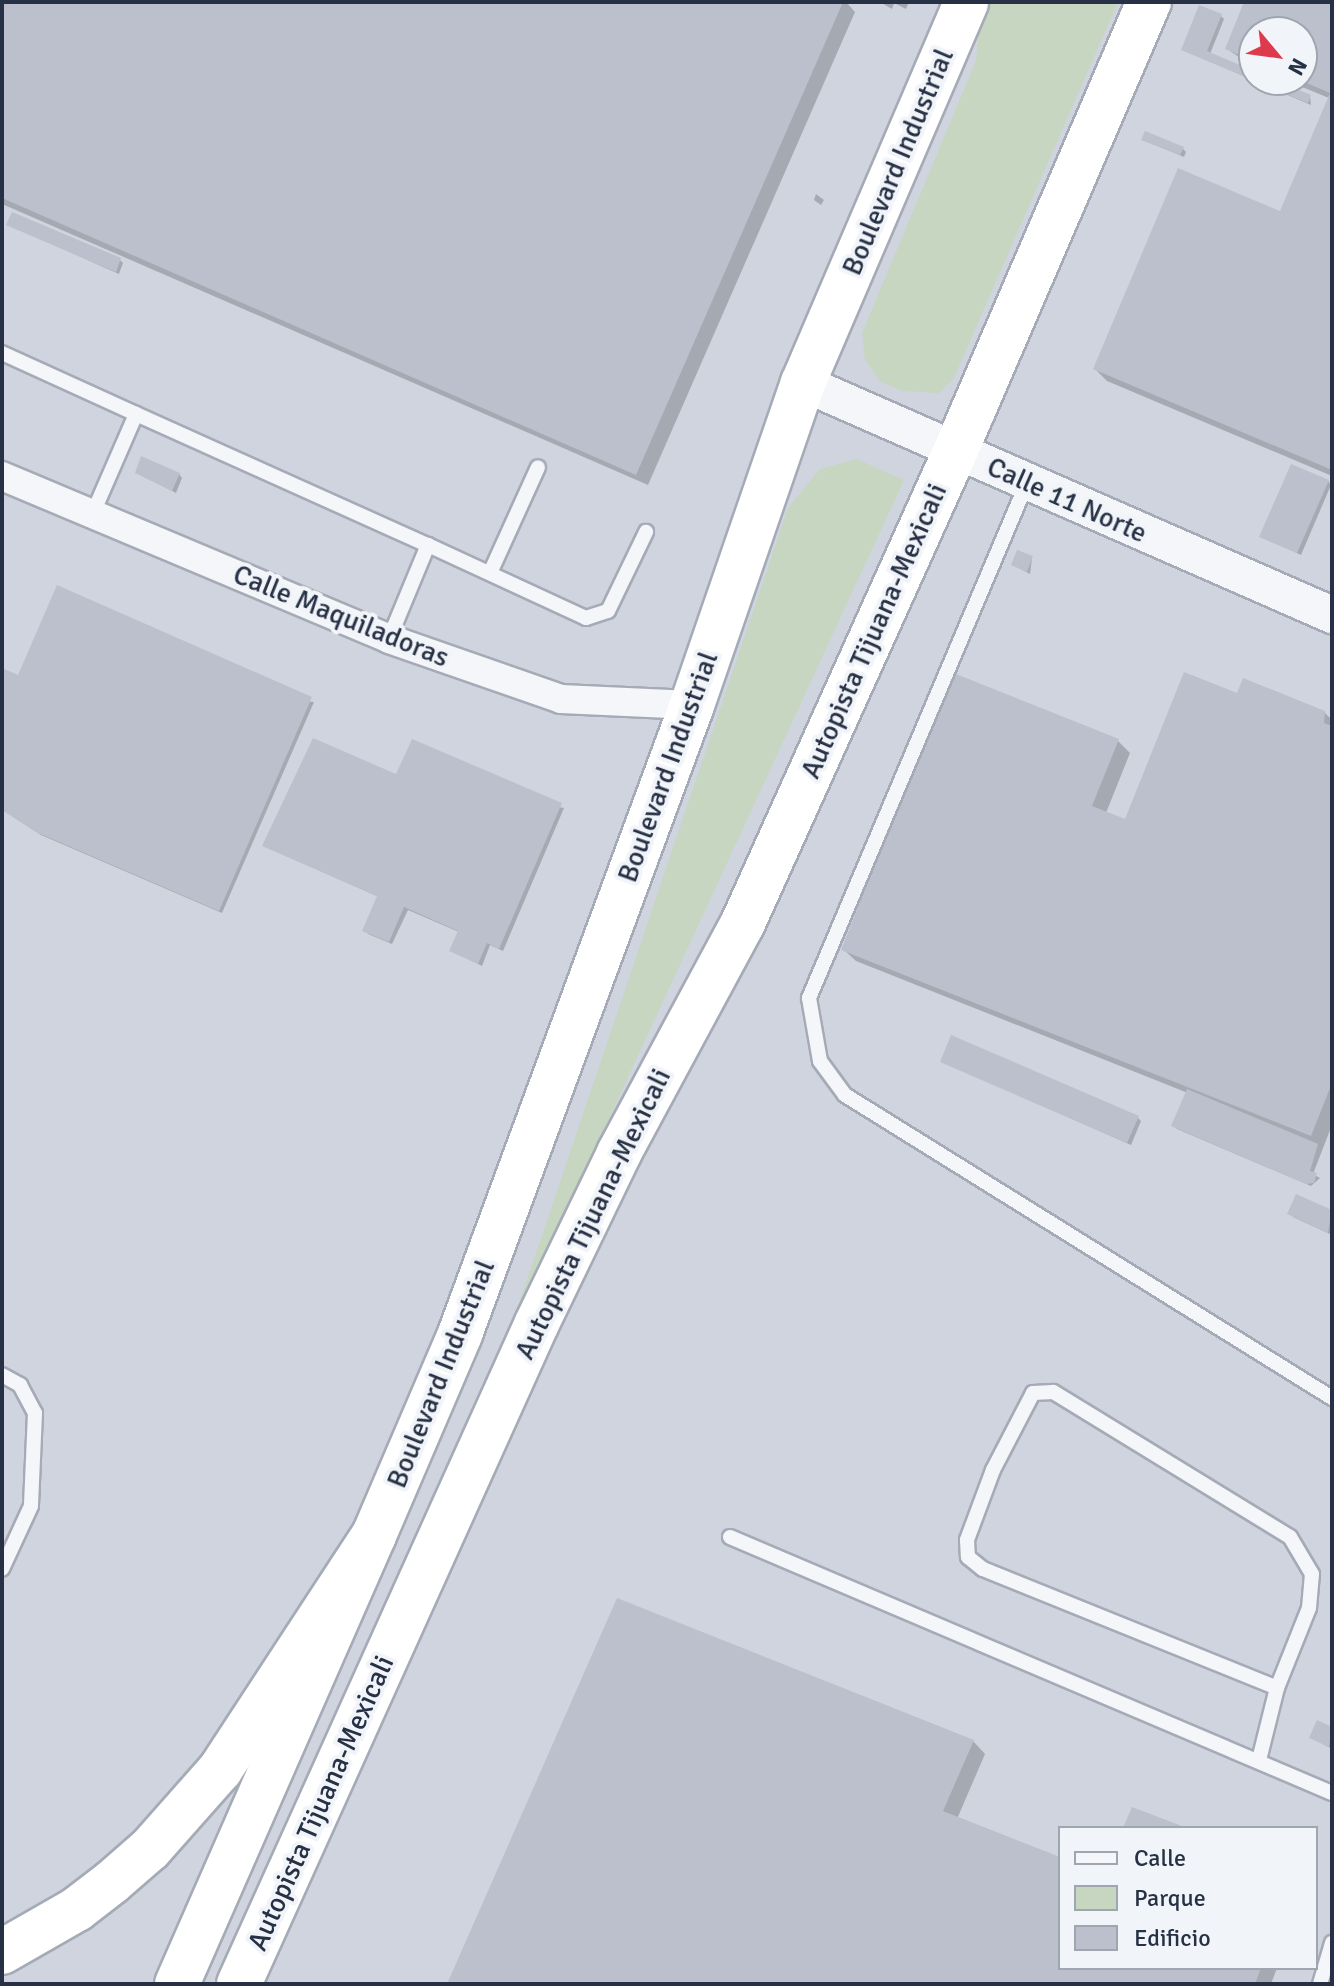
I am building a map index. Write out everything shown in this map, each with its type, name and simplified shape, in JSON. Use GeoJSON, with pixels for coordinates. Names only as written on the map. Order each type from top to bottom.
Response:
{"type":"FeatureCollection","features":[{"type":"Feature","properties":{"kind":"highway","name":"Boulevard Industrial"},"geometry":{"type":"LineString","coordinates":[[374,1535],[460,1334],[692,705],[803,383],[966,2]]}},
{"type":"Feature","properties":{"kind":"highway"},"geometry":{"type":"LineString","coordinates":[[956,450],[1149,2]]}},
{"type":"Feature","properties":{"kind":"highway","name":"Autopista Tijuana-Mexicali"},"geometry":{"type":"LineString","coordinates":[[239,1984],[537,1323],[619,1153],[742,925],[956,450]]}},
{"type":"Feature","properties":{"kind":"highway"},"geometry":{"type":"LineString","coordinates":[[2,1952],[77,1909],[112,1882],[200,1793],[220,1770],[374,1535]]}},
{"type":"Feature","properties":{"kind":"highway","name":"Autopista Tijuana-Mexicali"},"geometry":{"type":"LineString","coordinates":[[177,1984],[374,1535]]}},
{"type":"Feature","properties":{"kind":"street","name":"Calle 11 Norte"},"geometry":{"type":"LineString","coordinates":[[803,383],[956,450],[1026,485],[1332,615]]}},
{"type":"Feature","properties":{"kind":"street","name":"Calle Maquiladoras"},"geometry":{"type":"LineString","coordinates":[[2,476],[389,639],[561,699],[692,705]]}},
{"type":"Feature","properties":{"kind":"lane"},"geometry":{"type":"LineString","coordinates":[[2,353],[586,618],[608,611],[646,532]]}},
{"type":"Feature","properties":{"kind":"lane"},"geometry":{"type":"LineString","coordinates":[[93,513],[136,414]]}},
{"type":"Feature","properties":{"kind":"lane"},"geometry":{"type":"LineString","coordinates":[[490,573],[538,467]]}},
{"type":"Feature","properties":{"kind":"lane"},"geometry":{"type":"LineString","coordinates":[[1026,485],[814,984],[809,998],[820,1061],[845,1095],[1332,1398]]}},
{"type":"Feature","properties":{"kind":"lane"},"geometry":{"type":"LineString","coordinates":[[389,639],[428,545]]}},
{"type":"Feature","properties":{"kind":"lane"},"geometry":{"type":"LineString","coordinates":[[2,1375],[20,1385],[35,1413],[31,1506],[2,1569]]}},
{"type":"Feature","properties":{"kind":"lane"},"geometry":{"type":"LineString","coordinates":[[1259,1760],[1277,1688],[1309,1608],[1312,1574],[1290,1537],[1053,1392],[1033,1393],[993,1470],[967,1540],[968,1557],[983,1569],[1277,1688]]}},
{"type":"Feature","properties":{"kind":"lane"},"geometry":{"type":"LineString","coordinates":[[730,1537],[1332,1793]]}},
{"type":"Feature","properties":{"kind":"lane"},"geometry":{"type":"LineString","coordinates":[[1320,1984],[1332,1943]]}},
{"type":"Feature","properties":{"kind":"shaded area"},"geometry":{"type":"Polygon","coordinates":[[[2,2],[1332,2],[1332,1984],[2,1984],[2,2]]]}},
{"type":"Feature","properties":{"kind":"green space"},"geometry":{"type":"Polygon","coordinates":[[[981,2],[1118,2],[954,378],[939,393],[902,391],[880,381],[865,360],[862,333],[976,61],[981,2]]]}},
{"type":"Feature","properties":{"kind":"green space"},"geometry":{"type":"Polygon","coordinates":[[[856,459],[904,480],[507,1339],[788,508],[820,469],[856,459]]]}},
{"type":"Feature","properties":{"kind":"building"},"geometry":{"type":"Polygon","coordinates":[[[2,2],[843,2],[636,475],[2,198],[2,2]]]}},
{"type":"Feature","properties":{"kind":"building"},"geometry":{"type":"Polygon","coordinates":[[[1244,2],[1332,2],[1332,470],[1093,369],[1178,168],[1280,211],[1330,93],[1318,88],[1318,16],[1238,16],[1244,2]]]}},
{"type":"Feature","properties":{"kind":"building"},"geometry":{"type":"Polygon","coordinates":[[[1199,5],[1222,14],[1207,51],[1238,64],[1238,74],[1181,50],[1199,5]]]}},
{"type":"Feature","properties":{"kind":"building"},"geometry":{"type":"Polygon","coordinates":[[[1238,17],[1238,54],[1225,49],[1238,17]]]}},
{"type":"Feature","properties":{"kind":"building"},"geometry":{"type":"Polygon","coordinates":[[[1291,96],[1311,96],[1308,103],[1291,96]]]}},
{"type":"Feature","properties":{"kind":"building"},"geometry":{"type":"Polygon","coordinates":[[[1145,131],[1184,147],[1180,155],[1141,140],[1145,131]]]}},
{"type":"Feature","properties":{"kind":"building"},"geometry":{"type":"Polygon","coordinates":[[[12,212],[121,258],[116,272],[6,225],[12,212]]]}},
{"type":"Feature","properties":{"kind":"building"},"geometry":{"type":"Polygon","coordinates":[[[141,456],[180,473],[172,491],[135,473],[141,456]]]}},
{"type":"Feature","properties":{"kind":"building"},"geometry":{"type":"Polygon","coordinates":[[[1291,464],[1329,480],[1297,553],[1259,537],[1291,464]]]}},
{"type":"Feature","properties":{"kind":"building"},"geometry":{"type":"Polygon","coordinates":[[[1017,550],[1033,556],[1027,572],[1011,565],[1017,550]]]}},
{"type":"Feature","properties":{"kind":"building"},"geometry":{"type":"Polygon","coordinates":[[[57,585],[312,697],[219,911],[36,832],[2,810],[2,668],[18,675],[57,585]]]}},
{"type":"Feature","properties":{"kind":"building"},"geometry":{"type":"Polygon","coordinates":[[[951,672],[1119,739],[1092,806],[1125,819],[1184,672],[1237,693],[1243,678],[1325,711],[1324,723],[1332,726],[1332,1083],[1311,1136],[841,950],[951,672]]]}},
{"type":"Feature","properties":{"kind":"building"},"geometry":{"type":"Polygon","coordinates":[[[313,738],[396,774],[412,739],[562,803],[499,949],[487,943],[478,964],[449,951],[458,931],[404,907],[389,942],[362,931],[377,896],[262,846],[313,738]]]}},
{"type":"Feature","properties":{"kind":"building"},"geometry":{"type":"Polygon","coordinates":[[[951,1035],[1139,1116],[1127,1143],[940,1062],[951,1035]]]}},
{"type":"Feature","properties":{"kind":"building"},"geometry":{"type":"Polygon","coordinates":[[[1187,1089],[1318,1144],[1310,1171],[1317,1173],[1314,1183],[1306,1184],[1171,1126],[1187,1089]]]}},
{"type":"Feature","properties":{"kind":"building"},"geometry":{"type":"Polygon","coordinates":[[[1296,1194],[1332,1210],[1328,1233],[1287,1214],[1296,1194]]]}},
{"type":"Feature","properties":{"kind":"building"},"geometry":{"type":"Polygon","coordinates":[[[617,1598],[974,1740],[943,1811],[1058,1856],[1058,1970],[1260,1970],[1255,1984],[447,1984],[617,1598]]]}},
{"type":"Feature","properties":{"kind":"building"},"geometry":{"type":"Polygon","coordinates":[[[1317,1720],[1332,1727],[1329,1747],[1309,1738],[1317,1720]]]}},
{"type":"Feature","properties":{"kind":"building"},"geometry":{"type":"Polygon","coordinates":[[[1132,1807],[1182,1826],[1124,1826],[1132,1807]]]}}]}
